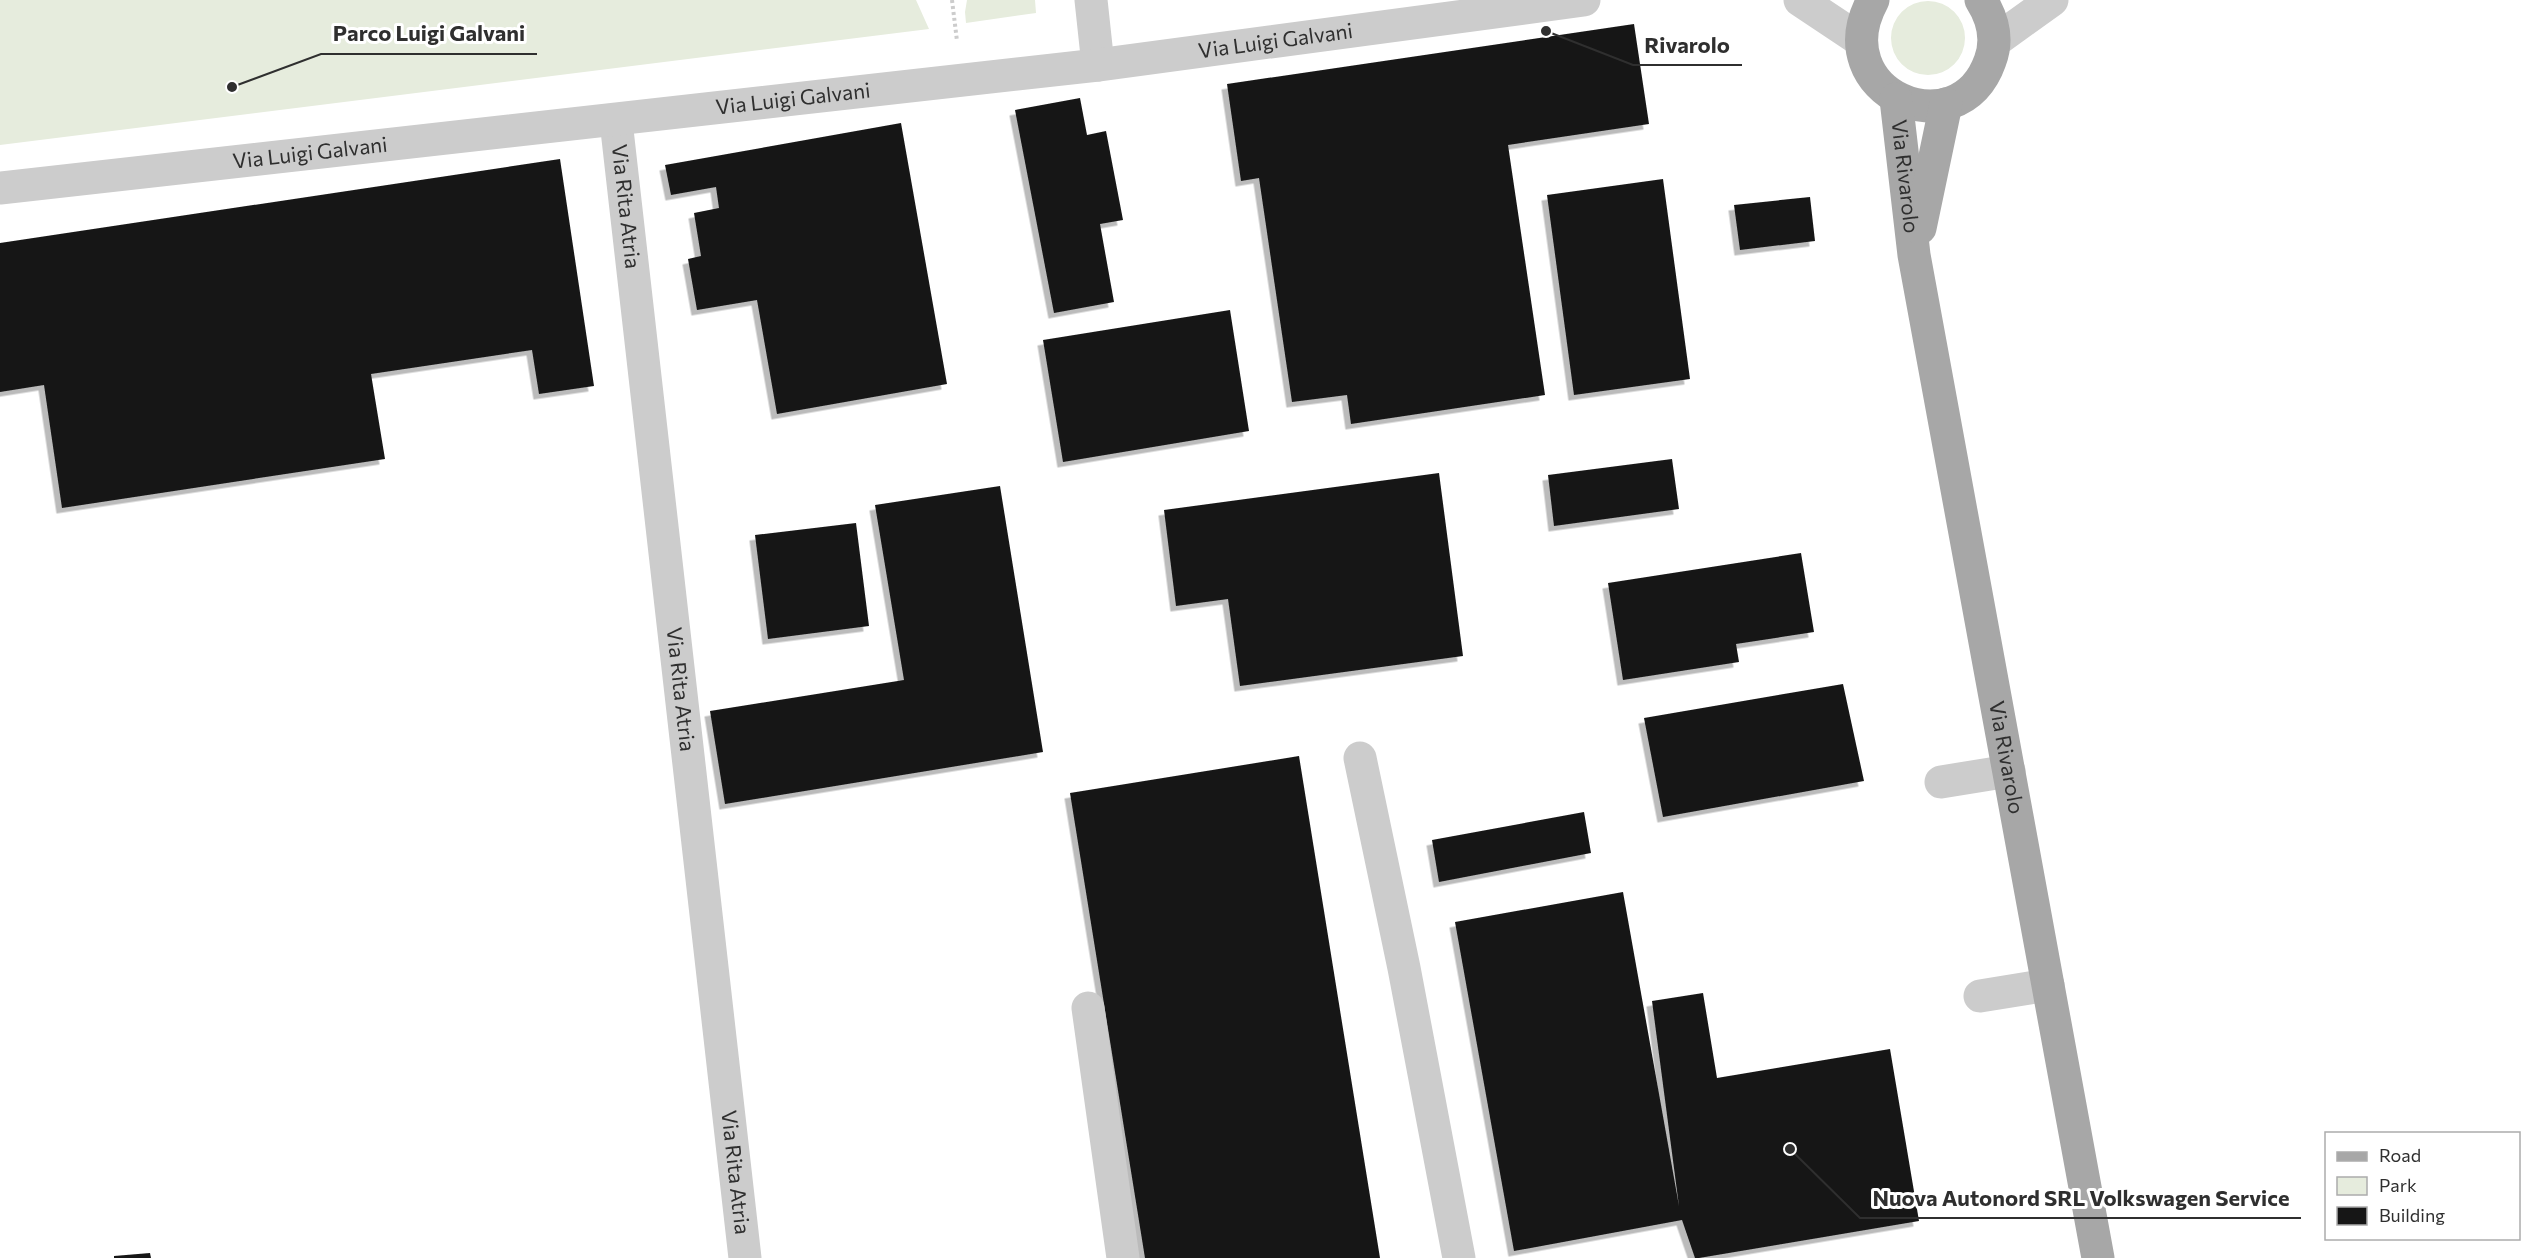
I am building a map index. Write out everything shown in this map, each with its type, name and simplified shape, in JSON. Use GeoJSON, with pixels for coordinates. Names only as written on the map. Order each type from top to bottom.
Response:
{"type":"FeatureCollection","features":[{"type":"Feature","properties":{"kind":"main road"},"geometry":{"type":"LineString","coordinates":[[1871,0],[1863,20],[1860,40],[1863,58],[1870,74],[1896,99],[1921,106],[1946,104],[1971,90],[1980,80],[1993,55],[1995,41],[1993,25],[1981,0]]}},
{"type":"Feature","properties":{"kind":"main road","name":"Via Rivarolo"},"geometry":{"type":"LineString","coordinates":[[1896,99],[1914,255],[2098,1258]]}},
{"type":"Feature","properties":{"kind":"main road","name":"Via Rivarolo"},"geometry":{"type":"LineString","coordinates":[[1914,255],[1946,104]]}},
{"type":"Feature","properties":{"kind":"street"},"geometry":{"type":"LineString","coordinates":[[1091,0],[1098,65]]}},
{"type":"Feature","properties":{"kind":"street","name":"Via Luigi Galvani"},"geometry":{"type":"LineString","coordinates":[[0,188],[616,121],[1098,65],[1584,0]]}},
{"type":"Feature","properties":{"kind":"street"},"geometry":{"type":"LineString","coordinates":[[1800,0],[1860,40]]}},
{"type":"Feature","properties":{"kind":"street"},"geometry":{"type":"LineString","coordinates":[[1995,41],[2052,0]]}},
{"type":"Feature","properties":{"kind":"street","name":"Via Rita Atria"},"geometry":{"type":"LineString","coordinates":[[616,121],[745,1258]]}},
{"type":"Feature","properties":{"kind":"street"},"geometry":{"type":"LineString","coordinates":[[1360,758],[1404,968],[1459,1258]]}},
{"type":"Feature","properties":{"kind":"street"},"geometry":{"type":"LineString","coordinates":[[1941,782],[2009,771]]}},
{"type":"Feature","properties":{"kind":"street"},"geometry":{"type":"LineString","coordinates":[[1980,996],[2048,985]]}},
{"type":"Feature","properties":{"kind":"street"},"geometry":{"type":"LineString","coordinates":[[1089,1008],[1123,1258]]}},
{"type":"Feature","properties":{"kind":"green space"},"geometry":{"type":"Polygon","coordinates":[[[0,0],[916,0],[929,29],[0,145],[0,0]]]}},
{"type":"Feature","properties":{"kind":"green space"},"geometry":{"type":"Polygon","coordinates":[[[967,0],[1035,0],[1036,13],[966,23],[967,0]]]}},
{"type":"Feature","properties":{"kind":"green space"},"geometry":{"type":"Polygon","coordinates":[[[1928,1],[1942,4],[1954,12],[1962,24],[1965,38],[1962,52],[1954,64],[1942,72],[1928,75],[1914,72],[1902,64],[1894,52],[1891,38],[1894,24],[1902,12],[1914,4],[1928,1]]]}},
{"type":"Feature","properties":{"kind":"building"},"geometry":{"type":"Polygon","coordinates":[[[1634,24],[1649,124],[1508,145],[1545,395],[1351,424],[1347,395],[1292,402],[1259,178],[1241,181],[1227,84],[1634,24]]]}},
{"type":"Feature","properties":{"kind":"building"},"geometry":{"type":"Polygon","coordinates":[[[1080,98],[1087,135],[1106,131],[1123,220],[1100,224],[1114,302],[1054,313],[1015,110],[1080,98]]]}},
{"type":"Feature","properties":{"kind":"building"},"geometry":{"type":"Polygon","coordinates":[[[901,123],[947,384],[777,414],[757,300],[697,310],[688,259],[701,256],[694,213],[719,208],[716,187],[671,195],[665,165],[901,123]]]}},
{"type":"Feature","properties":{"kind":"building"},"geometry":{"type":"Polygon","coordinates":[[[560,159],[594,386],[539,394],[532,350],[371,374],[385,459],[62,508],[44,385],[0,392],[0,243],[560,159]]]}},
{"type":"Feature","properties":{"kind":"building"},"geometry":{"type":"Polygon","coordinates":[[[1663,179],[1690,379],[1574,395],[1547,195],[1663,179]]]}},
{"type":"Feature","properties":{"kind":"building"},"geometry":{"type":"Polygon","coordinates":[[[1810,197],[1815,241],[1740,250],[1734,205],[1810,197]]]}},
{"type":"Feature","properties":{"kind":"building"},"geometry":{"type":"Polygon","coordinates":[[[1230,310],[1249,431],[1063,462],[1043,340],[1230,310]]]}},
{"type":"Feature","properties":{"kind":"building"},"geometry":{"type":"Polygon","coordinates":[[[1672,459],[1679,509],[1554,526],[1548,475],[1672,459]]]}},
{"type":"Feature","properties":{"kind":"building"},"geometry":{"type":"Polygon","coordinates":[[[1439,473],[1463,656],[1240,686],[1228,599],[1176,606],[1164,510],[1439,473]]]}},
{"type":"Feature","properties":{"kind":"building"},"geometry":{"type":"Polygon","coordinates":[[[1000,486],[1043,752],[725,804],[710,711],[904,680],[875,505],[1000,486]]]}},
{"type":"Feature","properties":{"kind":"building"},"geometry":{"type":"Polygon","coordinates":[[[856,523],[869,626],[768,639],[755,535],[856,523]]]}},
{"type":"Feature","properties":{"kind":"building"},"geometry":{"type":"Polygon","coordinates":[[[1801,553],[1814,632],[1736,644],[1739,662],[1623,680],[1608,583],[1801,553]]]}},
{"type":"Feature","properties":{"kind":"building"},"geometry":{"type":"Polygon","coordinates":[[[1843,684],[1864,781],[1663,817],[1644,718],[1843,684]]]}},
{"type":"Feature","properties":{"kind":"building"},"geometry":{"type":"Polygon","coordinates":[[[1299,756],[1380,1258],[1145,1258],[1070,793],[1299,756]]]}},
{"type":"Feature","properties":{"kind":"building"},"geometry":{"type":"Polygon","coordinates":[[[1584,812],[1591,853],[1439,882],[1432,840],[1584,812]]]}},
{"type":"Feature","properties":{"kind":"building"},"geometry":{"type":"Polygon","coordinates":[[[1623,892],[1679,1206],[1652,1001],[1703,993],[1717,1078],[1890,1049],[1919,1221],[1699,1258],[1695,1258],[1682,1220],[1514,1251],[1455,922],[1623,892]]]}},
{"type":"Feature","properties":{"kind":"building"},"geometry":{"type":"Polygon","coordinates":[[[150,1253],[151,1258],[114,1258],[114,1256],[150,1253]]]}},
{"type":"Feature","properties":{"kind":"place","name":"Rivarolo"},"geometry":{"type":"Point","coordinates":[1546,31]}},
{"type":"Feature","properties":{"kind":"place","name":"Parco Luigi Galvani"},"geometry":{"type":"Point","coordinates":[232,87]}},
{"type":"Feature","properties":{"kind":"place","name":"Nuova Autonord SRL Volkswagen Service"},"geometry":{"type":"Point","coordinates":[1790,1149]}}]}
